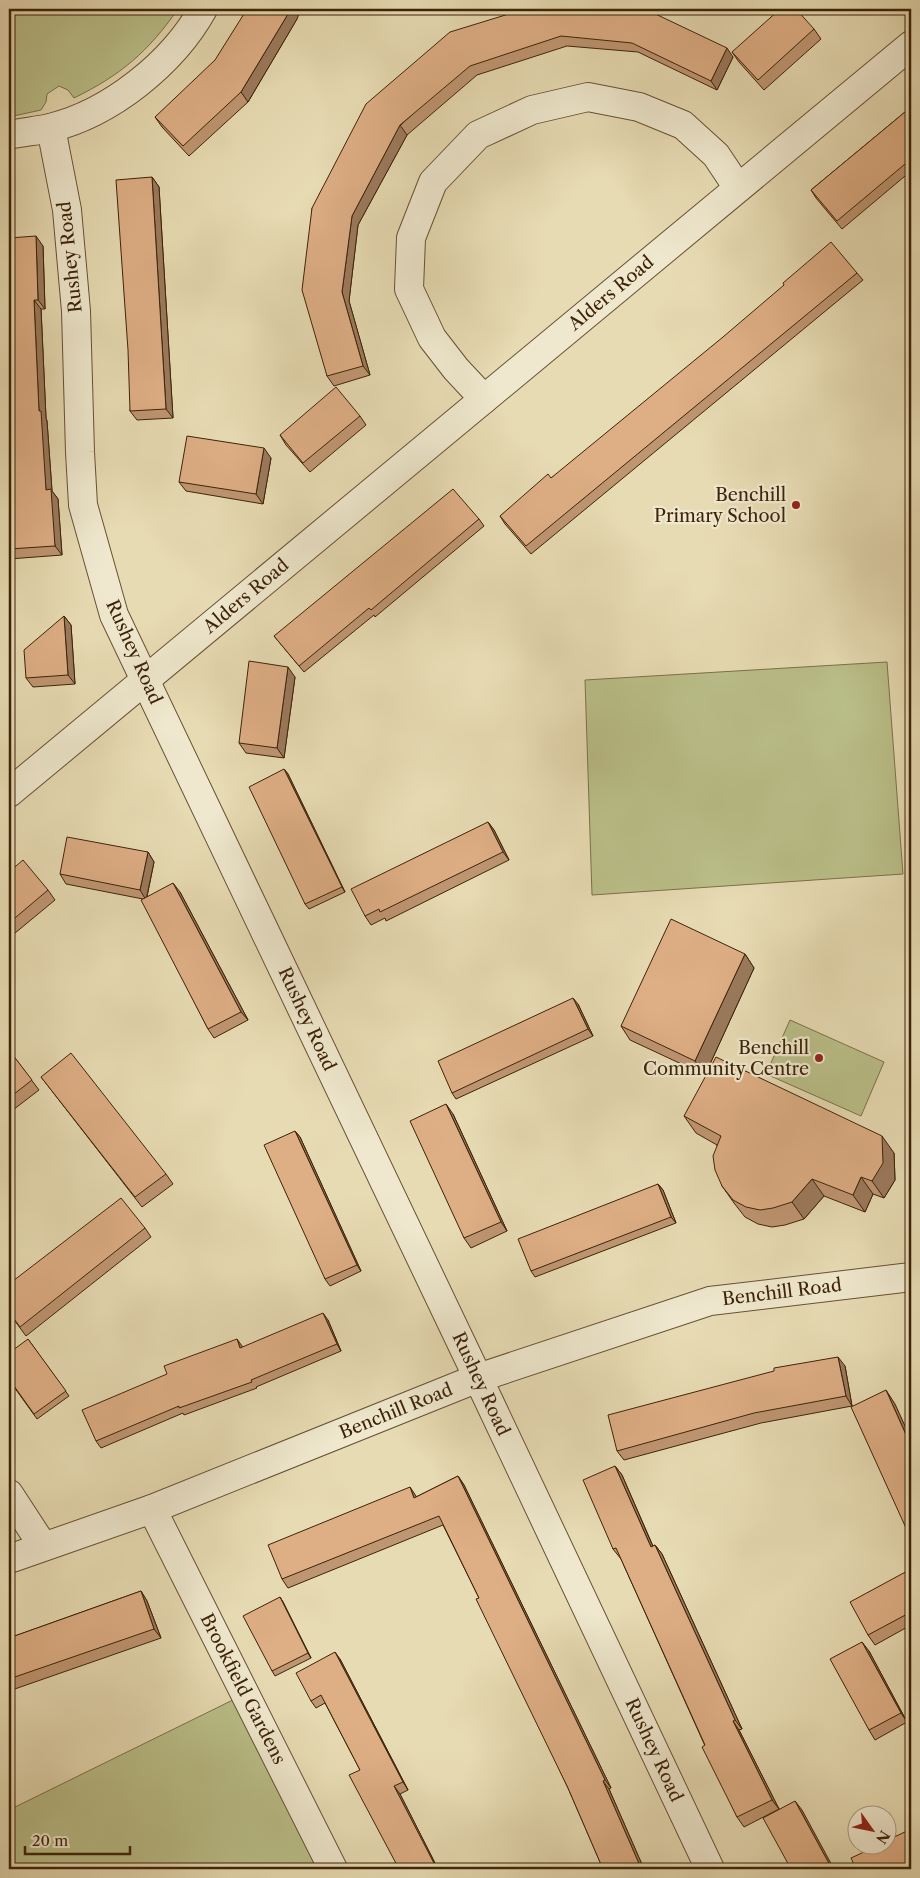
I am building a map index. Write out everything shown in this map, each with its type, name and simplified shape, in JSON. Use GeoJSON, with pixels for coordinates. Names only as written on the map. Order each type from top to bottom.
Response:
{"type":"FeatureCollection","features":[{"type":"Feature","properties":{"kind":"street"},"geometry":{"type":"LineString","coordinates":[[9,135],[51,128],[110,103],[136,85],[160,64],[192,29],[203,9]]}},
{"type":"Feature","properties":{"kind":"street","name":"Alders Road"},"geometry":{"type":"LineString","coordinates":[[9,793],[911,46]]}},
{"type":"Feature","properties":{"kind":"street"},"geometry":{"type":"LineString","coordinates":[[484,399],[456,369],[432,338],[409,289],[411,238],[433,182],[478,135],[532,110],[588,97],[639,107],[683,125],[716,155],[738,188]]}},
{"type":"Feature","properties":{"kind":"street","name":"Rushey Road"},"geometry":{"type":"LineString","coordinates":[[51,128],[66,210],[76,311],[83,505],[114,615],[710,1869]]}},
{"type":"Feature","properties":{"kind":"street","name":"Benchill Road"},"geometry":{"type":"LineString","coordinates":[[9,1559],[152,1509],[478,1378],[710,1301],[911,1277]]}},
{"type":"Feature","properties":{"kind":"street"},"geometry":{"type":"LineString","coordinates":[[9,1494],[43,1546]]}},
{"type":"Feature","properties":{"kind":"street","name":"Brookfield Gardens"},"geometry":{"type":"LineString","coordinates":[[152,1509],[333,1869]]}},
{"type":"Feature","properties":{"kind":"green space"},"geometry":{"type":"Polygon","coordinates":[[[9,9],[178,9],[156,38],[144,50],[120,71],[106,80],[74,98],[68,90],[59,86],[47,94],[46,102],[41,110],[9,117],[9,9]]]}},
{"type":"Feature","properties":{"kind":"green space"},"geometry":{"type":"Polygon","coordinates":[[[887,662],[903,874],[592,895],[585,680],[887,662]]]}},
{"type":"Feature","properties":{"kind":"green space"},"geometry":{"type":"Polygon","coordinates":[[[790,1020],[884,1062],[861,1116],[766,1074],[790,1020]]]}},
{"type":"Feature","properties":{"kind":"green space"},"geometry":{"type":"Polygon","coordinates":[[[245,1694],[334,1869],[9,1869],[9,1810],[245,1694]]]}},
{"type":"Feature","properties":{"kind":"building"},"geometry":{"type":"Polygon","coordinates":[[[247,9],[291,9],[241,92],[183,146],[155,117],[215,60],[247,9]]]}},
{"type":"Feature","properties":{"kind":"building"},"geometry":{"type":"Polygon","coordinates":[[[525,9],[645,9],[727,48],[711,81],[632,43],[561,36],[470,66],[400,125],[352,216],[342,292],[363,366],[327,376],[302,290],[312,208],[366,104],[450,32],[525,9]]]}},
{"type":"Feature","properties":{"kind":"building"},"geometry":{"type":"Polygon","coordinates":[[[780,9],[796,9],[814,29],[758,80],[732,52],[780,9]]]}},
{"type":"Feature","properties":{"kind":"building"},"geometry":{"type":"Polygon","coordinates":[[[911,107],[911,159],[837,221],[811,190],[911,107]]]}},
{"type":"Feature","properties":{"kind":"building"},"geometry":{"type":"Polygon","coordinates":[[[152,177],[166,409],[130,411],[128,350],[116,180],[152,177]]]}},
{"type":"Feature","properties":{"kind":"building"},"geometry":{"type":"Polygon","coordinates":[[[36,236],[38,300],[34,300],[39,411],[41,411],[46,490],[51,489],[55,546],[9,549],[9,238],[36,236]]]}},
{"type":"Feature","properties":{"kind":"building"},"geometry":{"type":"Polygon","coordinates":[[[831,242],[857,273],[526,546],[500,516],[548,474],[551,478],[723,337],[831,242]]]}},
{"type":"Feature","properties":{"kind":"building"},"geometry":{"type":"Polygon","coordinates":[[[336,387],[360,416],[303,463],[280,435],[336,387]]]}},
{"type":"Feature","properties":{"kind":"building"},"geometry":{"type":"Polygon","coordinates":[[[187,436],[264,448],[256,494],[179,482],[187,436]]]}},
{"type":"Feature","properties":{"kind":"building"},"geometry":{"type":"Polygon","coordinates":[[[453,489],[479,519],[371,610],[369,608],[299,666],[274,636],[453,489]]]}},
{"type":"Feature","properties":{"kind":"building"},"geometry":{"type":"Polygon","coordinates":[[[64,616],[68,675],[26,678],[24,650],[64,616]]]}},
{"type":"Feature","properties":{"kind":"building"},"geometry":{"type":"Polygon","coordinates":[[[249,661],[288,667],[277,748],[239,743],[249,661]]]}},
{"type":"Feature","properties":{"kind":"building"},"geometry":{"type":"Polygon","coordinates":[[[284,769],[342,887],[305,904],[249,787],[284,769]]]}},
{"type":"Feature","properties":{"kind":"building"},"geometry":{"type":"Polygon","coordinates":[[[488,822],[503,852],[380,912],[379,909],[365,916],[351,889],[488,822]]]}},
{"type":"Feature","properties":{"kind":"building"},"geometry":{"type":"Polygon","coordinates":[[[67,837],[148,852],[140,890],[60,874],[67,837]]]}},
{"type":"Feature","properties":{"kind":"building"},"geometry":{"type":"Polygon","coordinates":[[[23,860],[48,890],[9,923],[9,872],[23,860]]]}},
{"type":"Feature","properties":{"kind":"building"},"geometry":{"type":"Polygon","coordinates":[[[173,883],[241,1012],[208,1029],[141,900],[173,883]]]}},
{"type":"Feature","properties":{"kind":"building"},"geometry":{"type":"Polygon","coordinates":[[[671,919],[745,954],[695,1061],[621,1026],[671,919]]]}},
{"type":"Feature","properties":{"kind":"building"},"geometry":{"type":"Polygon","coordinates":[[[573,998],[588,1029],[452,1093],[438,1061],[573,998]]]}},
{"type":"Feature","properties":{"kind":"building"},"geometry":{"type":"Polygon","coordinates":[[[9,1050],[32,1080],[9,1098],[9,1050]]]}},
{"type":"Feature","properties":{"kind":"building"},"geometry":{"type":"Polygon","coordinates":[[[71,1053],[166,1174],[135,1197],[41,1077],[71,1053]]]}},
{"type":"Feature","properties":{"kind":"building"},"geometry":{"type":"Polygon","coordinates":[[[716,1057],[882,1136],[883,1163],[872,1181],[861,1177],[853,1195],[812,1179],[792,1202],[760,1210],[746,1207],[733,1200],[722,1186],[715,1170],[713,1156],[721,1136],[684,1116],[716,1057]]]}},
{"type":"Feature","properties":{"kind":"building"},"geometry":{"type":"Polygon","coordinates":[[[446,1104],[501,1222],[464,1238],[410,1121],[446,1104]]]}},
{"type":"Feature","properties":{"kind":"building"},"geometry":{"type":"Polygon","coordinates":[[[295,1131],[357,1265],[325,1279],[264,1145],[295,1131]]]}},
{"type":"Feature","properties":{"kind":"building"},"geometry":{"type":"Polygon","coordinates":[[[658,1184],[671,1217],[531,1271],[518,1239],[658,1184]]]}},
{"type":"Feature","properties":{"kind":"building"},"geometry":{"type":"Polygon","coordinates":[[[121,1198],[145,1228],[20,1327],[9,1312],[9,1294],[11,1292],[9,1284],[121,1198]]]}},
{"type":"Feature","properties":{"kind":"building"},"geometry":{"type":"Polygon","coordinates":[[[323,1313],[337,1344],[251,1380],[252,1382],[179,1408],[179,1406],[96,1441],[82,1410],[167,1374],[164,1366],[237,1339],[240,1348],[323,1313]]]}},
{"type":"Feature","properties":{"kind":"building"},"geometry":{"type":"Polygon","coordinates":[[[28,1339],[66,1391],[34,1414],[9,1379],[9,1353],[28,1339]]]}},
{"type":"Feature","properties":{"kind":"building"},"geometry":{"type":"Polygon","coordinates":[[[838,1357],[846,1396],[754,1413],[617,1451],[608,1415],[774,1371],[774,1368],[838,1357]]]}},
{"type":"Feature","properties":{"kind":"building"},"geometry":{"type":"Polygon","coordinates":[[[886,1390],[911,1446],[911,1539],[851,1407],[886,1390]]]}},
{"type":"Feature","properties":{"kind":"building"},"geometry":{"type":"Polygon","coordinates":[[[615,1466],[651,1547],[655,1545],[735,1720],[733,1721],[772,1800],[737,1817],[702,1747],[705,1745],[616,1548],[613,1549],[583,1480],[615,1466]]]}},
{"type":"Feature","properties":{"kind":"building"},"geometry":{"type":"Polygon","coordinates":[[[458,1476],[605,1780],[603,1781],[640,1866],[633,1869],[603,1869],[568,1788],[476,1599],[479,1598],[439,1516],[282,1579],[268,1545],[410,1487],[414,1498],[458,1476]]]}},
{"type":"Feature","properties":{"kind":"building"},"geometry":{"type":"Polygon","coordinates":[[[911,1569],[911,1612],[868,1635],[850,1602],[911,1569]]]}},
{"type":"Feature","properties":{"kind":"building"},"geometry":{"type":"Polygon","coordinates":[[[141,1591],[154,1629],[9,1679],[9,1638],[141,1591]]]}},
{"type":"Feature","properties":{"kind":"building"},"geometry":{"type":"Polygon","coordinates":[[[280,1597],[308,1653],[272,1671],[243,1616],[280,1597]]]}},
{"type":"Feature","properties":{"kind":"building"},"geometry":{"type":"Polygon","coordinates":[[[862,1642],[901,1713],[869,1730],[830,1659],[862,1642]]]}},
{"type":"Feature","properties":{"kind":"building"},"geometry":{"type":"Polygon","coordinates":[[[335,1652],[403,1782],[394,1786],[437,1869],[399,1869],[349,1775],[360,1770],[321,1695],[311,1701],[296,1673],[335,1652]]]}},
{"type":"Feature","properties":{"kind":"building"},"geometry":{"type":"Polygon","coordinates":[[[795,1801],[832,1869],[791,1869],[763,1818],[795,1801]]]}},
{"type":"Feature","properties":{"kind":"building"},"geometry":{"type":"Polygon","coordinates":[[[909,1830],[911,1835],[911,1869],[856,1869],[851,1858],[855,1856],[898,1856],[898,1835],[909,1830]]]}},
{"type":"Feature","properties":{"kind":"place","name":"Benchill Primary School"},"geometry":{"type":"Point","coordinates":[796,505]}},
{"type":"Feature","properties":{"kind":"place","name":"Benchill Community Centre"},"geometry":{"type":"Point","coordinates":[819,1058]}}]}
